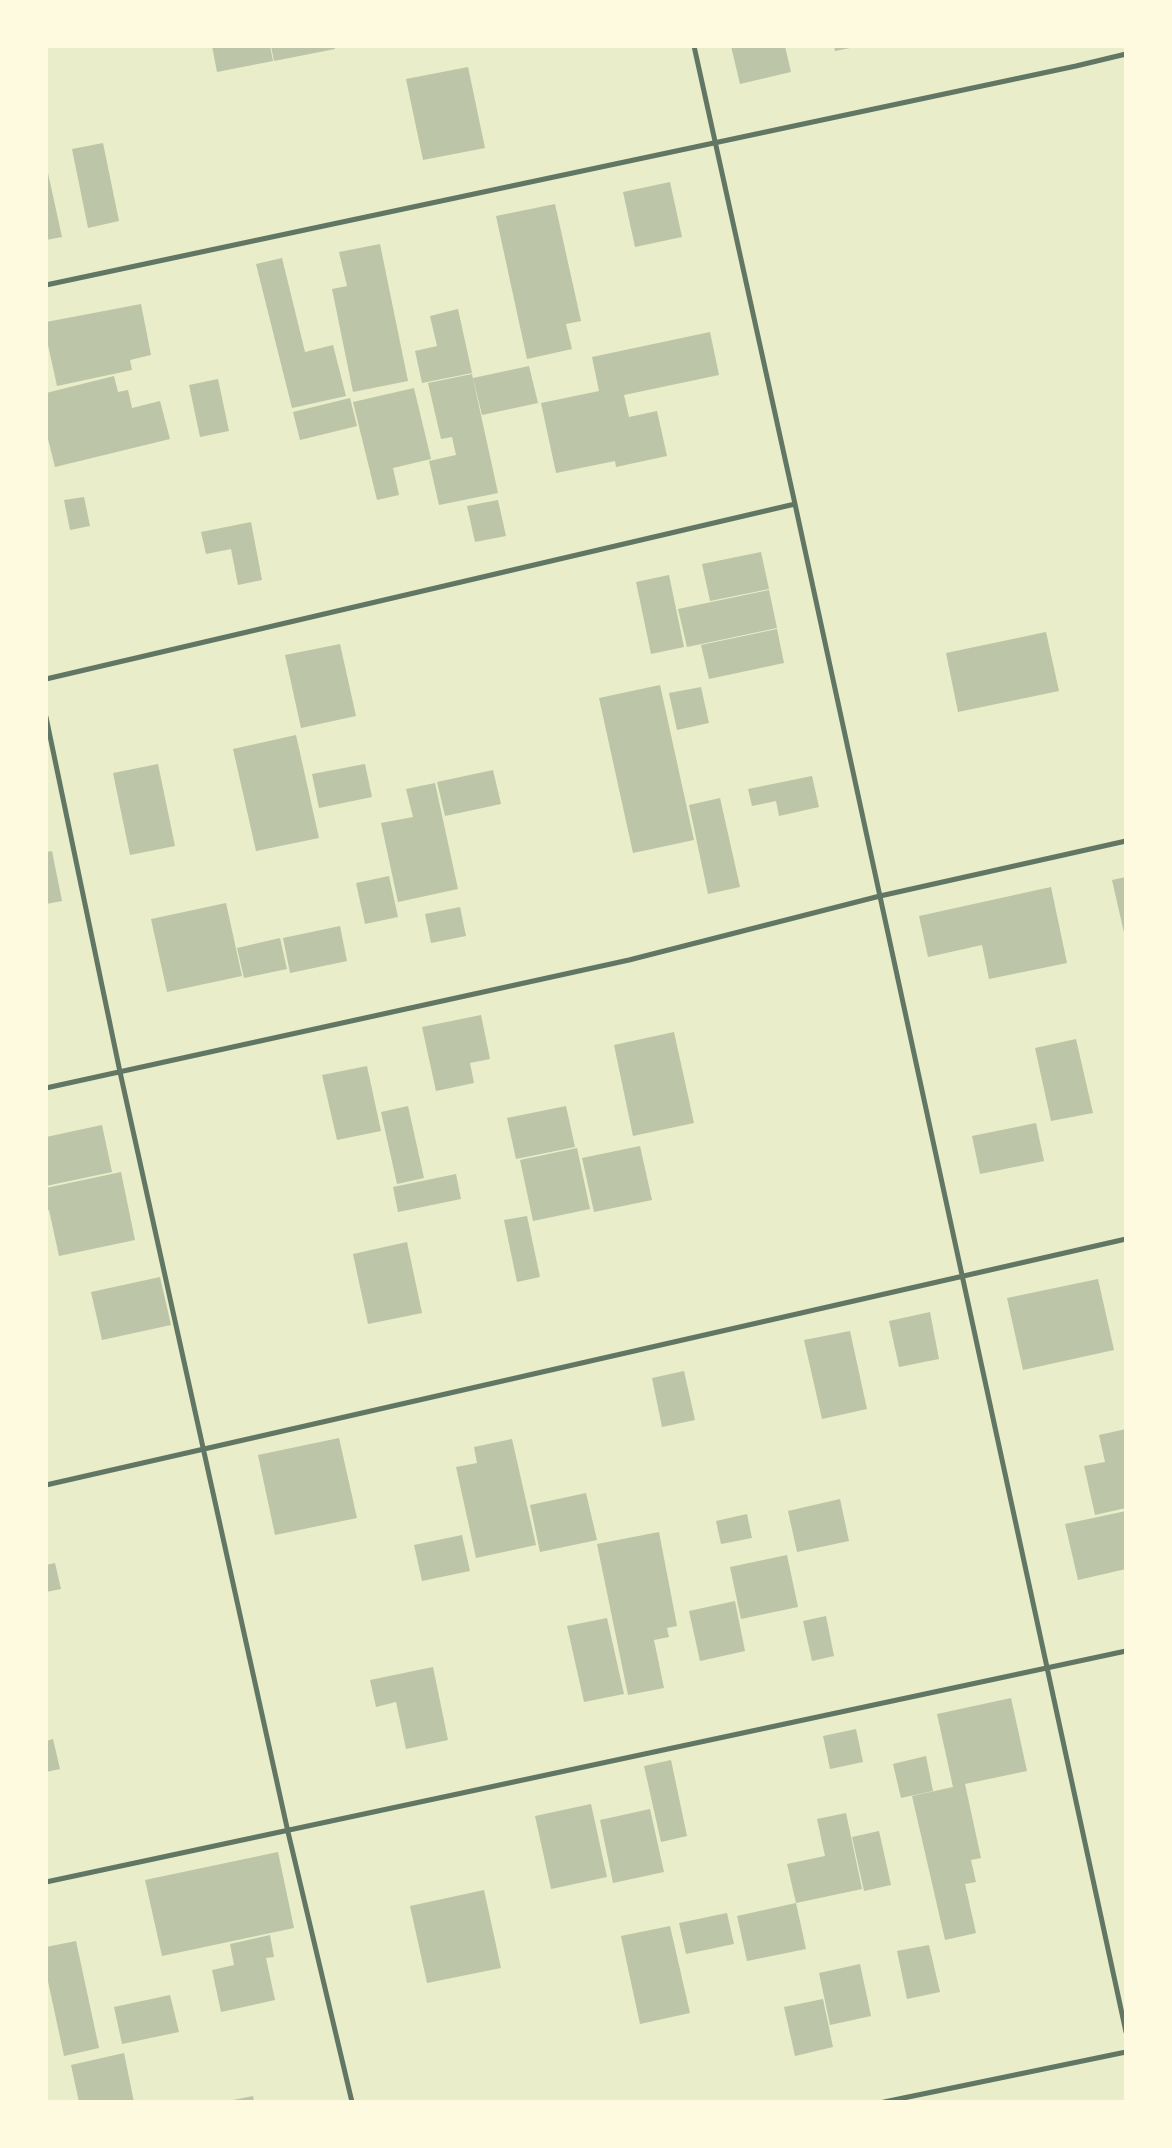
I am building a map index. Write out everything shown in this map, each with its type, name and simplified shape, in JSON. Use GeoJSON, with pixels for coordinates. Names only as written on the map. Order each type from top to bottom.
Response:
{"type":"FeatureCollection","features":[{"type":"Feature","properties":{"kind":"street"},"geometry":{"type":"LineString","coordinates":[[694,46],[1126,2032]]}},
{"type":"Feature","properties":{"kind":"street"},"geometry":{"type":"LineString","coordinates":[[46,285],[1126,54]]}},
{"type":"Feature","properties":{"kind":"street"},"geometry":{"type":"LineString","coordinates":[[46,678],[795,504]]}},
{"type":"Feature","properties":{"kind":"street"},"geometry":{"type":"LineString","coordinates":[[46,717],[120,1072],[288,1832],[352,2102]]}},
{"type":"Feature","properties":{"kind":"street"},"geometry":{"type":"LineString","coordinates":[[46,1088],[630,960],[880,896],[1126,841]]}},
{"type":"Feature","properties":{"kind":"street"},"geometry":{"type":"LineString","coordinates":[[46,1485],[1126,1239]]}},
{"type":"Feature","properties":{"kind":"street"},"geometry":{"type":"LineString","coordinates":[[46,1882],[288,1832],[1126,1651]]}},
{"type":"Feature","properties":{"kind":"street"},"geometry":{"type":"LineString","coordinates":[[884,2102],[1126,2052]]}},
{"type":"Feature","properties":{"kind":"building"},"geometry":{"type":"Polygon","coordinates":[[[212,46],[270,46],[273,61],[217,72],[212,46]]]}},
{"type":"Feature","properties":{"kind":"building"},"geometry":{"type":"Polygon","coordinates":[[[271,46],[334,46],[335,49],[274,61],[271,46]]]}},
{"type":"Feature","properties":{"kind":"building"},"geometry":{"type":"Polygon","coordinates":[[[731,46],[785,46],[791,72],[740,84],[731,46]]]}},
{"type":"Feature","properties":{"kind":"building"},"geometry":{"type":"Polygon","coordinates":[[[834,46],[855,46],[855,47],[835,51],[834,46]]]}},
{"type":"Feature","properties":{"kind":"building"},"geometry":{"type":"Polygon","coordinates":[[[468,67],[485,148],[423,160],[406,79],[468,67]]]}},
{"type":"Feature","properties":{"kind":"building"},"geometry":{"type":"Polygon","coordinates":[[[103,143],[119,221],[88,228],[72,149],[103,143]]]}},
{"type":"Feature","properties":{"kind":"building"},"geometry":{"type":"Polygon","coordinates":[[[46,164],[62,237],[46,240],[46,164]]]}},
{"type":"Feature","properties":{"kind":"building"},"geometry":{"type":"Polygon","coordinates":[[[670,182],[682,237],[635,247],[623,192],[670,182]]]}},
{"type":"Feature","properties":{"kind":"building"},"geometry":{"type":"Polygon","coordinates":[[[555,204],[581,321],[566,324],[572,349],[527,359],[496,216],[555,204]]]}},
{"type":"Feature","properties":{"kind":"building"},"geometry":{"type":"Polygon","coordinates":[[[380,244],[408,381],[353,392],[332,289],[347,286],[339,252],[380,244]]]}},
{"type":"Feature","properties":{"kind":"building"},"geometry":{"type":"Polygon","coordinates":[[[282,258],[305,352],[333,345],[346,396],[292,408],[256,264],[282,258]]]}},
{"type":"Feature","properties":{"kind":"building"},"geometry":{"type":"Polygon","coordinates":[[[141,304],[151,355],[130,360],[132,370],[57,386],[48,345],[46,345],[46,322],[141,304]]]}},
{"type":"Feature","properties":{"kind":"building"},"geometry":{"type":"Polygon","coordinates":[[[458,309],[472,373],[422,383],[415,351],[437,346],[430,316],[458,309]]]}},
{"type":"Feature","properties":{"kind":"building"},"geometry":{"type":"Polygon","coordinates":[[[710,332],[719,375],[624,395],[629,417],[657,411],[667,456],[616,467],[615,461],[556,473],[541,403],[599,391],[592,357],[710,332]]]}},
{"type":"Feature","properties":{"kind":"building"},"geometry":{"type":"Polygon","coordinates":[[[529,366],[538,403],[482,415],[473,378],[529,366]]]}},
{"type":"Feature","properties":{"kind":"building"},"geometry":{"type":"Polygon","coordinates":[[[472,374],[498,493],[439,505],[429,461],[456,455],[452,437],[441,439],[428,383],[472,374]]]}},
{"type":"Feature","properties":{"kind":"building"},"geometry":{"type":"Polygon","coordinates":[[[114,376],[118,392],[128,390],[132,408],[160,401],[170,439],[55,467],[46,431],[46,393],[114,376]]]}},
{"type":"Feature","properties":{"kind":"building"},"geometry":{"type":"Polygon","coordinates":[[[218,379],[229,431],[200,437],[189,385],[218,379]]]}},
{"type":"Feature","properties":{"kind":"building"},"geometry":{"type":"Polygon","coordinates":[[[414,388],[431,459],[393,468],[399,495],[377,500],[353,402],[414,388]]]}},
{"type":"Feature","properties":{"kind":"building"},"geometry":{"type":"Polygon","coordinates":[[[350,398],[357,426],[300,440],[293,412],[350,398]]]}},
{"type":"Feature","properties":{"kind":"building"},"geometry":{"type":"Polygon","coordinates":[[[84,497],[90,526],[70,530],[64,500],[84,497]]]}},
{"type":"Feature","properties":{"kind":"building"},"geometry":{"type":"Polygon","coordinates":[[[498,500],[506,536],[475,542],[467,506],[498,500]]]}},
{"type":"Feature","properties":{"kind":"building"},"geometry":{"type":"Polygon","coordinates":[[[251,522],[262,580],[238,585],[231,549],[206,554],[201,532],[251,522]]]}},
{"type":"Feature","properties":{"kind":"building"},"geometry":{"type":"Polygon","coordinates":[[[761,552],[769,589],[710,601],[702,564],[761,552]]]}},
{"type":"Feature","properties":{"kind":"building"},"geometry":{"type":"Polygon","coordinates":[[[669,575],[684,647],[651,654],[636,582],[669,575]]]}},
{"type":"Feature","properties":{"kind":"building"},"geometry":{"type":"Polygon","coordinates":[[[769,590],[777,628],[687,647],[678,609],[769,590]]]}},
{"type":"Feature","properties":{"kind":"building"},"geometry":{"type":"Polygon","coordinates":[[[777,629],[784,663],[709,679],[701,645],[777,629]]]}},
{"type":"Feature","properties":{"kind":"building"},"geometry":{"type":"Polygon","coordinates":[[[1046,632],[1059,691],[958,712],[946,653],[1046,632]]]}},
{"type":"Feature","properties":{"kind":"building"},"geometry":{"type":"Polygon","coordinates":[[[340,644],[356,716],[301,728],[285,655],[340,644]]]}},
{"type":"Feature","properties":{"kind":"building"},"geometry":{"type":"Polygon","coordinates":[[[660,685],[694,840],[633,853],[599,698],[660,685]]]}},
{"type":"Feature","properties":{"kind":"building"},"geometry":{"type":"Polygon","coordinates":[[[701,687],[709,723],[677,730],[669,693],[701,687]]]}},
{"type":"Feature","properties":{"kind":"building"},"geometry":{"type":"Polygon","coordinates":[[[296,735],[319,838],[256,851],[233,749],[296,735]]]}},
{"type":"Feature","properties":{"kind":"building"},"geometry":{"type":"Polygon","coordinates":[[[158,764],[175,846],[130,855],[113,773],[158,764]]]}},
{"type":"Feature","properties":{"kind":"building"},"geometry":{"type":"Polygon","coordinates":[[[365,764],[372,797],[319,808],[312,774],[365,764]]]}},
{"type":"Feature","properties":{"kind":"building"},"geometry":{"type":"Polygon","coordinates":[[[493,770],[501,804],[445,816],[437,782],[493,770]]]}},
{"type":"Feature","properties":{"kind":"building"},"geometry":{"type":"Polygon","coordinates":[[[812,776],[819,807],[779,816],[776,801],[752,806],[748,789],[812,776]]]}},
{"type":"Feature","properties":{"kind":"building"},"geometry":{"type":"Polygon","coordinates":[[[435,783],[458,889],[398,902],[381,823],[413,817],[406,789],[435,783]]]}},
{"type":"Feature","properties":{"kind":"building"},"geometry":{"type":"Polygon","coordinates":[[[720,798],[740,887],[708,894],[689,805],[720,798]]]}},
{"type":"Feature","properties":{"kind":"building"},"geometry":{"type":"Polygon","coordinates":[[[52,851],[62,901],[46,904],[46,852],[52,851]]]}},
{"type":"Feature","properties":{"kind":"building"},"geometry":{"type":"Polygon","coordinates":[[[389,876],[398,917],[365,924],[356,883],[389,876]]]}},
{"type":"Feature","properties":{"kind":"building"},"geometry":{"type":"Polygon","coordinates":[[[1126,877],[1126,937],[1125,937],[1112,880],[1126,877]]]}},
{"type":"Feature","properties":{"kind":"building"},"geometry":{"type":"Polygon","coordinates":[[[1051,887],[1067,963],[989,979],[982,945],[928,957],[919,916],[1051,887]]]}},
{"type":"Feature","properties":{"kind":"building"},"geometry":{"type":"Polygon","coordinates":[[[226,903],[242,976],[167,992],[151,919],[226,903]]]}},
{"type":"Feature","properties":{"kind":"building"},"geometry":{"type":"Polygon","coordinates":[[[460,907],[466,936],[431,943],[425,914],[460,907]]]}},
{"type":"Feature","properties":{"kind":"building"},"geometry":{"type":"Polygon","coordinates":[[[340,926],[347,961],[290,973],[283,938],[340,926]]]}},
{"type":"Feature","properties":{"kind":"building"},"geometry":{"type":"Polygon","coordinates":[[[280,938],[287,969],[244,978],[237,948],[280,938]]]}},
{"type":"Feature","properties":{"kind":"building"},"geometry":{"type":"Polygon","coordinates":[[[481,1015],[490,1059],[470,1063],[474,1083],[436,1091],[422,1027],[481,1015]]]}},
{"type":"Feature","properties":{"kind":"building"},"geometry":{"type":"Polygon","coordinates":[[[674,1032],[694,1123],[633,1136],[614,1045],[674,1032]]]}},
{"type":"Feature","properties":{"kind":"building"},"geometry":{"type":"Polygon","coordinates":[[[1076,1039],[1093,1113],[1051,1121],[1035,1048],[1076,1039]]]}},
{"type":"Feature","properties":{"kind":"building"},"geometry":{"type":"Polygon","coordinates":[[[367,1066],[381,1131],[337,1140],[322,1075],[367,1066]]]}},
{"type":"Feature","properties":{"kind":"building"},"geometry":{"type":"Polygon","coordinates":[[[408,1106],[424,1178],[397,1184],[381,1112],[408,1106]]]}},
{"type":"Feature","properties":{"kind":"building"},"geometry":{"type":"Polygon","coordinates":[[[566,1106],[575,1147],[516,1159],[507,1118],[566,1106]]]}},
{"type":"Feature","properties":{"kind":"building"},"geometry":{"type":"Polygon","coordinates":[[[1036,1123],[1044,1161],[980,1174],[972,1136],[1036,1123]]]}},
{"type":"Feature","properties":{"kind":"building"},"geometry":{"type":"Polygon","coordinates":[[[102,1125],[112,1172],[46,1186],[46,1137],[102,1125]]]}},
{"type":"Feature","properties":{"kind":"building"},"geometry":{"type":"Polygon","coordinates":[[[640,1146],[652,1200],[594,1212],[582,1158],[640,1146]]]}},
{"type":"Feature","properties":{"kind":"building"},"geometry":{"type":"Polygon","coordinates":[[[577,1148],[590,1209],[533,1221],[520,1160],[577,1148]]]}},
{"type":"Feature","properties":{"kind":"building"},"geometry":{"type":"Polygon","coordinates":[[[121,1172],[135,1240],[59,1256],[49,1210],[46,1211],[46,1188],[121,1172]]]}},
{"type":"Feature","properties":{"kind":"building"},"geometry":{"type":"Polygon","coordinates":[[[456,1174],[461,1199],[398,1212],[393,1187],[456,1174]]]}},
{"type":"Feature","properties":{"kind":"building"},"geometry":{"type":"Polygon","coordinates":[[[527,1216],[540,1277],[517,1282],[504,1220],[527,1216]]]}},
{"type":"Feature","properties":{"kind":"building"},"geometry":{"type":"Polygon","coordinates":[[[407,1242],[422,1313],[368,1324],[353,1254],[407,1242]]]}},
{"type":"Feature","properties":{"kind":"building"},"geometry":{"type":"Polygon","coordinates":[[[160,1277],[171,1325],[102,1340],[91,1292],[160,1277]]]}},
{"type":"Feature","properties":{"kind":"building"},"geometry":{"type":"Polygon","coordinates":[[[1098,1279],[1114,1350],[1023,1370],[1007,1298],[1098,1279]]]}},
{"type":"Feature","properties":{"kind":"building"},"geometry":{"type":"Polygon","coordinates":[[[930,1312],[939,1359],[899,1367],[889,1321],[930,1312]]]}},
{"type":"Feature","properties":{"kind":"building"},"geometry":{"type":"Polygon","coordinates":[[[850,1331],[867,1409],[822,1419],[804,1340],[850,1331]]]}},
{"type":"Feature","properties":{"kind":"building"},"geometry":{"type":"Polygon","coordinates":[[[684,1371],[695,1420],[662,1427],[652,1378],[684,1371]]]}},
{"type":"Feature","properties":{"kind":"building"},"geometry":{"type":"Polygon","coordinates":[[[1126,1429],[1126,1508],[1095,1515],[1084,1466],[1105,1462],[1099,1435],[1126,1429]]]}},
{"type":"Feature","properties":{"kind":"building"},"geometry":{"type":"Polygon","coordinates":[[[339,1438],[357,1518],[275,1535],[258,1455],[339,1438]]]}},
{"type":"Feature","properties":{"kind":"building"},"geometry":{"type":"Polygon","coordinates":[[[512,1439],[536,1545],[476,1558],[456,1467],[477,1463],[474,1447],[512,1439]]]}},
{"type":"Feature","properties":{"kind":"building"},"geometry":{"type":"Polygon","coordinates":[[[586,1493],[597,1540],[540,1552],[530,1505],[586,1493]]]}},
{"type":"Feature","properties":{"kind":"building"},"geometry":{"type":"Polygon","coordinates":[[[840,1499],[849,1541],[797,1552],[788,1511],[840,1499]]]}},
{"type":"Feature","properties":{"kind":"building"},"geometry":{"type":"Polygon","coordinates":[[[1126,1511],[1126,1569],[1078,1580],[1065,1524],[1126,1511]]]}},
{"type":"Feature","properties":{"kind":"building"},"geometry":{"type":"Polygon","coordinates":[[[747,1514],[752,1538],[721,1544],[716,1521],[747,1514]]]}},
{"type":"Feature","properties":{"kind":"building"},"geometry":{"type":"Polygon","coordinates":[[[659,1532],[677,1626],[667,1628],[669,1637],[654,1640],[664,1688],[628,1695],[597,1544],[659,1532]]]}},
{"type":"Feature","properties":{"kind":"building"},"geometry":{"type":"Polygon","coordinates":[[[462,1535],[470,1571],[422,1581],[414,1545],[462,1535]]]}},
{"type":"Feature","properties":{"kind":"building"},"geometry":{"type":"Polygon","coordinates":[[[787,1555],[798,1607],[741,1619],[730,1567],[787,1555]]]}},
{"type":"Feature","properties":{"kind":"building"},"geometry":{"type":"Polygon","coordinates":[[[55,1563],[61,1589],[46,1592],[46,1565],[55,1563]]]}},
{"type":"Feature","properties":{"kind":"building"},"geometry":{"type":"Polygon","coordinates":[[[735,1601],[745,1651],[700,1661],[689,1611],[735,1601]]]}},
{"type":"Feature","properties":{"kind":"building"},"geometry":{"type":"Polygon","coordinates":[[[826,1616],[834,1656],[812,1661],[803,1621],[826,1616]]]}},
{"type":"Feature","properties":{"kind":"building"},"geometry":{"type":"Polygon","coordinates":[[[607,1618],[624,1694],[584,1702],[567,1626],[607,1618]]]}},
{"type":"Feature","properties":{"kind":"building"},"geometry":{"type":"Polygon","coordinates":[[[433,1667],[448,1740],[406,1749],[396,1702],[376,1707],[370,1680],[433,1667]]]}},
{"type":"Feature","properties":{"kind":"building"},"geometry":{"type":"Polygon","coordinates":[[[1011,1698],[1027,1771],[965,1784],[981,1858],[971,1860],[976,1882],[965,1884],[976,1933],[945,1940],[912,1796],[953,1787],[937,1714],[1011,1698]]]}},
{"type":"Feature","properties":{"kind":"building"},"geometry":{"type":"Polygon","coordinates":[[[856,1729],[863,1762],[830,1769],[823,1736],[856,1729]]]}},
{"type":"Feature","properties":{"kind":"building"},"geometry":{"type":"Polygon","coordinates":[[[53,1739],[60,1769],[46,1772],[46,1741],[53,1739]]]}},
{"type":"Feature","properties":{"kind":"building"},"geometry":{"type":"Polygon","coordinates":[[[926,1756],[933,1791],[901,1798],[893,1764],[926,1756]]]}},
{"type":"Feature","properties":{"kind":"building"},"geometry":{"type":"Polygon","coordinates":[[[671,1760],[687,1836],[661,1842],[644,1766],[671,1760]]]}},
{"type":"Feature","properties":{"kind":"building"},"geometry":{"type":"Polygon","coordinates":[[[591,1804],[607,1877],[551,1889],[535,1816],[591,1804]]]}},
{"type":"Feature","properties":{"kind":"building"},"geometry":{"type":"Polygon","coordinates":[[[650,1809],[664,1872],[613,1883],[600,1820],[650,1809]]]}},
{"type":"Feature","properties":{"kind":"building"},"geometry":{"type":"Polygon","coordinates":[[[846,1813],[862,1889],[796,1903],[787,1864],[825,1856],[817,1819],[846,1813]]]}},
{"type":"Feature","properties":{"kind":"building"},"geometry":{"type":"Polygon","coordinates":[[[879,1831],[891,1885],[864,1891],[852,1837],[879,1831]]]}},
{"type":"Feature","properties":{"kind":"building"},"geometry":{"type":"Polygon","coordinates":[[[278,1852],[294,1928],[162,1956],[145,1880],[278,1852]]]}},
{"type":"Feature","properties":{"kind":"building"},"geometry":{"type":"Polygon","coordinates":[[[484,1890],[501,1968],[427,1983],[410,1906],[484,1890]]]}},
{"type":"Feature","properties":{"kind":"building"},"geometry":{"type":"Polygon","coordinates":[[[796,1903],[806,1949],[747,1961],[737,1916],[796,1903]]]}},
{"type":"Feature","properties":{"kind":"building"},"geometry":{"type":"Polygon","coordinates":[[[727,1913],[734,1944],[686,1954],[679,1923],[727,1913]]]}},
{"type":"Feature","properties":{"kind":"building"},"geometry":{"type":"Polygon","coordinates":[[[670,1926],[690,2013],[640,2024],[621,1936],[670,1926]]]}},
{"type":"Feature","properties":{"kind":"building"},"geometry":{"type":"Polygon","coordinates":[[[270,1935],[274,1957],[266,1958],[275,2000],[221,2012],[212,1970],[234,1965],[230,1944],[270,1935]]]}},
{"type":"Feature","properties":{"kind":"building"},"geometry":{"type":"Polygon","coordinates":[[[76,1941],[99,2048],[64,2056],[46,1972],[46,1947],[76,1941]]]}},
{"type":"Feature","properties":{"kind":"building"},"geometry":{"type":"Polygon","coordinates":[[[929,1945],[940,1992],[907,1999],[897,1951],[929,1945]]]}},
{"type":"Feature","properties":{"kind":"building"},"geometry":{"type":"Polygon","coordinates":[[[860,1964],[871,2016],[830,2025],[819,1973],[860,1964]]]}},
{"type":"Feature","properties":{"kind":"building"},"geometry":{"type":"Polygon","coordinates":[[[170,1995],[179,2032],[122,2044],[114,2007],[170,1995]]]}},
{"type":"Feature","properties":{"kind":"building"},"geometry":{"type":"Polygon","coordinates":[[[823,1999],[833,2047],[795,2056],[784,2007],[823,1999]]]}},
{"type":"Feature","properties":{"kind":"building"},"geometry":{"type":"Polygon","coordinates":[[[124,2053],[134,2102],[79,2102],[71,2065],[124,2053]]]}},
{"type":"Feature","properties":{"kind":"building"},"geometry":{"type":"Polygon","coordinates":[[[253,2096],[254,2102],[228,2102],[228,2101],[253,2096]]]}}]}
